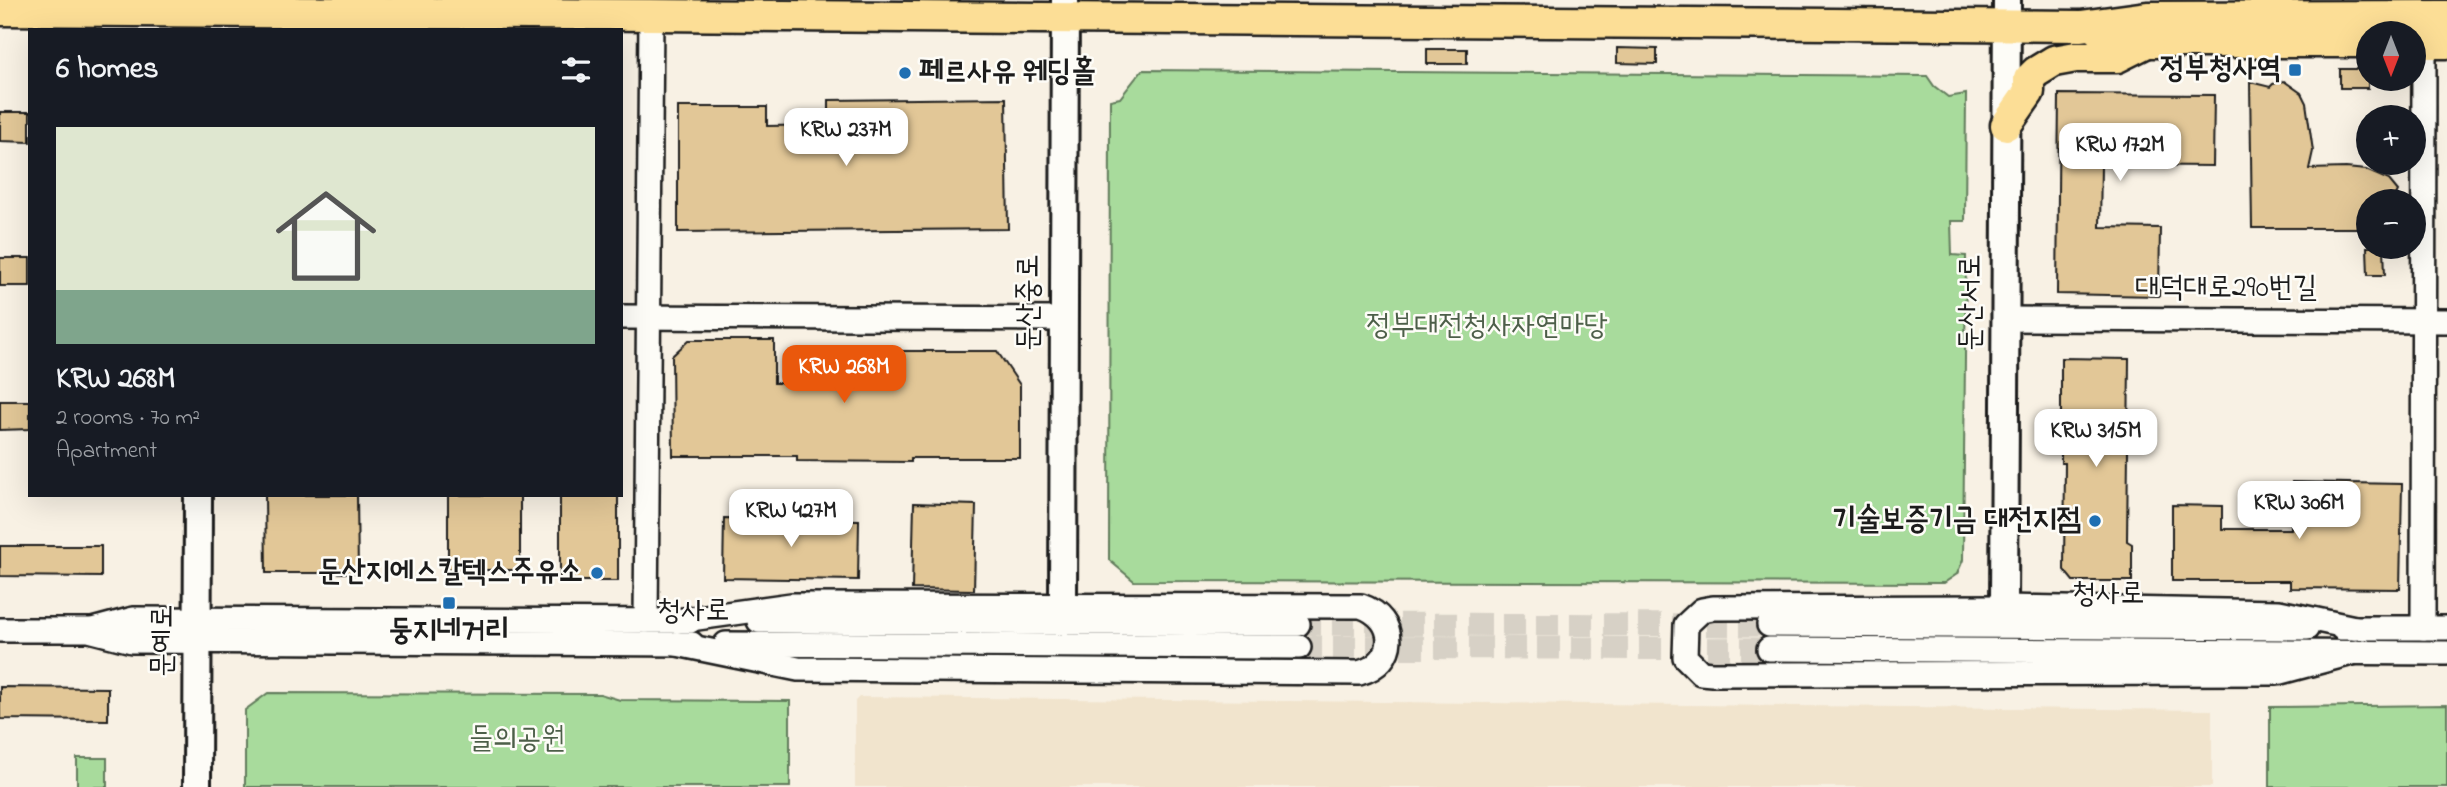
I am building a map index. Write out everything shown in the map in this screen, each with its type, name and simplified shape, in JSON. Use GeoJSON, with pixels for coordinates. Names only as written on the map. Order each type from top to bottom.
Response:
{"type":"FeatureCollection","features":[{"type":"Feature","properties":{"kind":"main road"},"geometry":{"type":"LineString","coordinates":[[0,10],[199,13],[322,20],[1065,8],[2007,12],[2147,42],[2356,42]]}},
{"type":"Feature","properties":{"kind":"main road","name":"둔산중로"},"geometry":{"type":"LineString","coordinates":[[1063,606],[1065,8]]}},
{"type":"Feature","properties":{"kind":"main road"},"geometry":{"type":"LineString","coordinates":[[72,10],[94,28]]}},
{"type":"Feature","properties":{"kind":"main road","name":"둔산서로"},"geometry":{"type":"LineString","coordinates":[[2004,607],[2007,12]]}},
{"type":"Feature","properties":{"kind":"main road"},"geometry":{"type":"LineString","coordinates":[[2081,26],[2147,17],[2447,16]]}},
{"type":"Feature","properties":{"kind":"main road"},"geometry":{"type":"LineString","coordinates":[[2006,125],[2029,92],[2029,79],[2054,61],[2076,57],[2117,57],[2147,42]]}},
{"type":"Feature","properties":{"kind":"main road","name":"문예로"},"geometry":{"type":"LineString","coordinates":[[197,787],[198,497]]}},
{"type":"Feature","properties":{"kind":"street"},"geometry":{"type":"LineString","coordinates":[[646,621],[650,13]]}},
{"type":"Feature","properties":{"kind":"street"},"geometry":{"type":"LineString","coordinates":[[2423,628],[2428,43]]}},
{"type":"Feature","properties":{"kind":"street"},"geometry":{"type":"LineString","coordinates":[[623,317],[1063,319]]}},
{"type":"Feature","properties":{"kind":"street","name":"대덕대로290번길"},"geometry":{"type":"LineString","coordinates":[[2005,320],[2447,321]]}},
{"type":"Feature","properties":{"kind":"street"},"geometry":{"type":"LineString","coordinates":[[676,621],[791,605],[1361,606],[1379,616],[1389,635],[1388,646],[1378,664],[1359,673],[798,669],[677,644]]}},
{"type":"Feature","properties":{"kind":"street"},"geometry":{"type":"LineString","coordinates":[[2355,628],[2279,612],[2004,607],[1713,608],[1702,610],[1686,625],[1685,657],[1701,673],[1712,674],[2277,673],[2356,652]]}},
{"type":"Feature","properties":{"kind":"street","name":"청사로"},"geometry":{"type":"LineString","coordinates":[[0,630],[89,630],[133,619],[198,630],[677,644],[1298,647]]}},
{"type":"Feature","properties":{"kind":"street","name":"청사로"},"geometry":{"type":"LineString","coordinates":[[198,630],[646,621],[1298,624]]}},
{"type":"Feature","properties":{"kind":"street","name":"청사로"},"geometry":{"type":"LineString","coordinates":[[1769,625],[2447,628]]}},
{"type":"Feature","properties":{"kind":"street","name":"청사로"},"geometry":{"type":"LineString","coordinates":[[1769,649],[2447,653]]}},
{"type":"Feature","properties":{"kind":"shaded area"},"geometry":{"type":"Polygon","coordinates":[[[859,697],[2212,710],[2212,787],[855,787],[855,701],[859,697]]]}},
{"type":"Feature","properties":{"kind":"green space","name":"정부대전청사자연마당"},"geometry":{"type":"Polygon","coordinates":[[[1142,70],[1927,76],[1934,86],[1948,97],[1966,94],[1965,221],[1951,221],[1952,255],[1966,256],[1963,560],[1957,574],[1944,583],[1134,581],[1109,560],[1110,100],[1120,98],[1142,70]]]}},
{"type":"Feature","properties":{"kind":"green space","name":"들의공원"},"geometry":{"type":"Polygon","coordinates":[[[268,693],[600,694],[620,700],[790,701],[790,787],[245,787],[245,710],[268,693]]]}},
{"type":"Feature","properties":{"kind":"green space"},"geometry":{"type":"Polygon","coordinates":[[[2447,705],[2447,787],[2270,787],[2270,707],[2447,705]]]}},
{"type":"Feature","properties":{"kind":"green space"},"geometry":{"type":"Polygon","coordinates":[[[77,758],[107,758],[107,787],[77,787],[77,758]]]}},
{"type":"Feature","properties":{"kind":"building"},"geometry":{"type":"Polygon","coordinates":[[[1617,48],[1657,49],[1657,64],[1617,63],[1617,48]]]}},
{"type":"Feature","properties":{"kind":"building"},"geometry":{"type":"Polygon","coordinates":[[[1427,49],[1467,49],[1467,64],[1427,64],[1427,49]]]}},
{"type":"Feature","properties":{"kind":"building"},"geometry":{"type":"Polygon","coordinates":[[[2340,69],[2356,69],[2356,88],[2340,88],[2340,69]]]}},
{"type":"Feature","properties":{"kind":"building"},"geometry":{"type":"Polygon","coordinates":[[[2284,81],[2301,93],[2306,103],[2313,151],[2309,169],[2356,169],[2356,175],[2378,175],[2389,180],[2396,189],[2356,189],[2356,228],[2252,228],[2250,82],[2270,87],[2284,81]]]}},
{"type":"Feature","properties":{"kind":"building"},"geometry":{"type":"Polygon","coordinates":[[[2059,94],[2214,95],[2213,166],[2101,165],[2100,227],[2160,228],[2159,296],[2057,294],[2059,94]]]}},
{"type":"Feature","properties":{"kind":"building"},"geometry":{"type":"Polygon","coordinates":[[[1006,98],[1008,229],[678,232],[678,107],[767,107],[767,126],[829,125],[829,100],[1006,98]]]}},
{"type":"Feature","properties":{"kind":"building"},"geometry":{"type":"Polygon","coordinates":[[[0,112],[28,112],[28,142],[0,141],[0,112]]]}},
{"type":"Feature","properties":{"kind":"building"},"geometry":{"type":"Polygon","coordinates":[[[0,258],[28,258],[28,286],[0,286],[0,258]]]}},
{"type":"Feature","properties":{"kind":"building"},"geometry":{"type":"Polygon","coordinates":[[[2367,259],[2384,259],[2385,275],[2368,275],[2367,259]]]}},
{"type":"Feature","properties":{"kind":"building"},"geometry":{"type":"Polygon","coordinates":[[[689,340],[774,340],[774,383],[826,383],[827,351],[997,351],[1020,385],[1020,458],[911,458],[911,462],[797,461],[797,456],[673,456],[672,356],[689,340]]]}},
{"type":"Feature","properties":{"kind":"building"},"geometry":{"type":"Polygon","coordinates":[[[2061,358],[2129,359],[2127,541],[2132,544],[2132,581],[2073,581],[2064,570],[2065,463],[2061,463],[2061,358]]]}},
{"type":"Feature","properties":{"kind":"building"},"geometry":{"type":"Polygon","coordinates":[[[0,401],[28,401],[28,429],[0,430],[0,401]]]}},
{"type":"Feature","properties":{"kind":"building"},"geometry":{"type":"Polygon","coordinates":[[[2292,482],[2402,484],[2400,589],[2290,588],[2290,581],[2172,581],[2172,505],[2222,506],[2222,529],[2291,529],[2292,482]]]}},
{"type":"Feature","properties":{"kind":"building"},"geometry":{"type":"Polygon","coordinates":[[[265,497],[357,497],[358,573],[266,573],[265,497]]]}},
{"type":"Feature","properties":{"kind":"building"},"geometry":{"type":"Polygon","coordinates":[[[448,497],[520,497],[520,570],[448,570],[448,497]]]}},
{"type":"Feature","properties":{"kind":"building"},"geometry":{"type":"Polygon","coordinates":[[[560,497],[618,497],[618,581],[560,581],[560,497]]]}},
{"type":"Feature","properties":{"kind":"building"},"geometry":{"type":"Polygon","coordinates":[[[914,503],[976,505],[974,590],[912,589],[914,503]]]}},
{"type":"Feature","properties":{"kind":"building"},"geometry":{"type":"Polygon","coordinates":[[[724,518],[859,520],[858,580],[723,578],[724,518]]]}},
{"type":"Feature","properties":{"kind":"building"},"geometry":{"type":"Polygon","coordinates":[[[0,546],[101,546],[101,577],[0,576],[0,546]]]}},
{"type":"Feature","properties":{"kind":"building"},"geometry":{"type":"Polygon","coordinates":[[[0,687],[108,688],[108,720],[0,719],[0,687]]]}},
{"type":"Feature","properties":{"kind":"tunnel"},"geometry":{"type":"LineString","coordinates":[[1298,624],[1769,625]]}},
{"type":"Feature","properties":{"kind":"tunnel"},"geometry":{"type":"LineString","coordinates":[[1299,647],[1769,649]]}},
{"type":"Feature","properties":{"kind":"place","name":"정부청사역"},"geometry":{"type":"Point","coordinates":[2295,70]}},
{"type":"Feature","properties":{"kind":"place","name":"페르사유 웨딩홀"},"geometry":{"type":"Point","coordinates":[905,73]}},
{"type":"Feature","properties":{"kind":"place","name":"기술보증기금 대전지점"},"geometry":{"type":"Point","coordinates":[2095,521]}},
{"type":"Feature","properties":{"kind":"place","name":"둔산지에스칼텍스주유소"},"geometry":{"type":"Point","coordinates":[597,573]}},
{"type":"Feature","properties":{"kind":"place","name":"둥지네거리"},"geometry":{"type":"Point","coordinates":[449,603]}}]}
